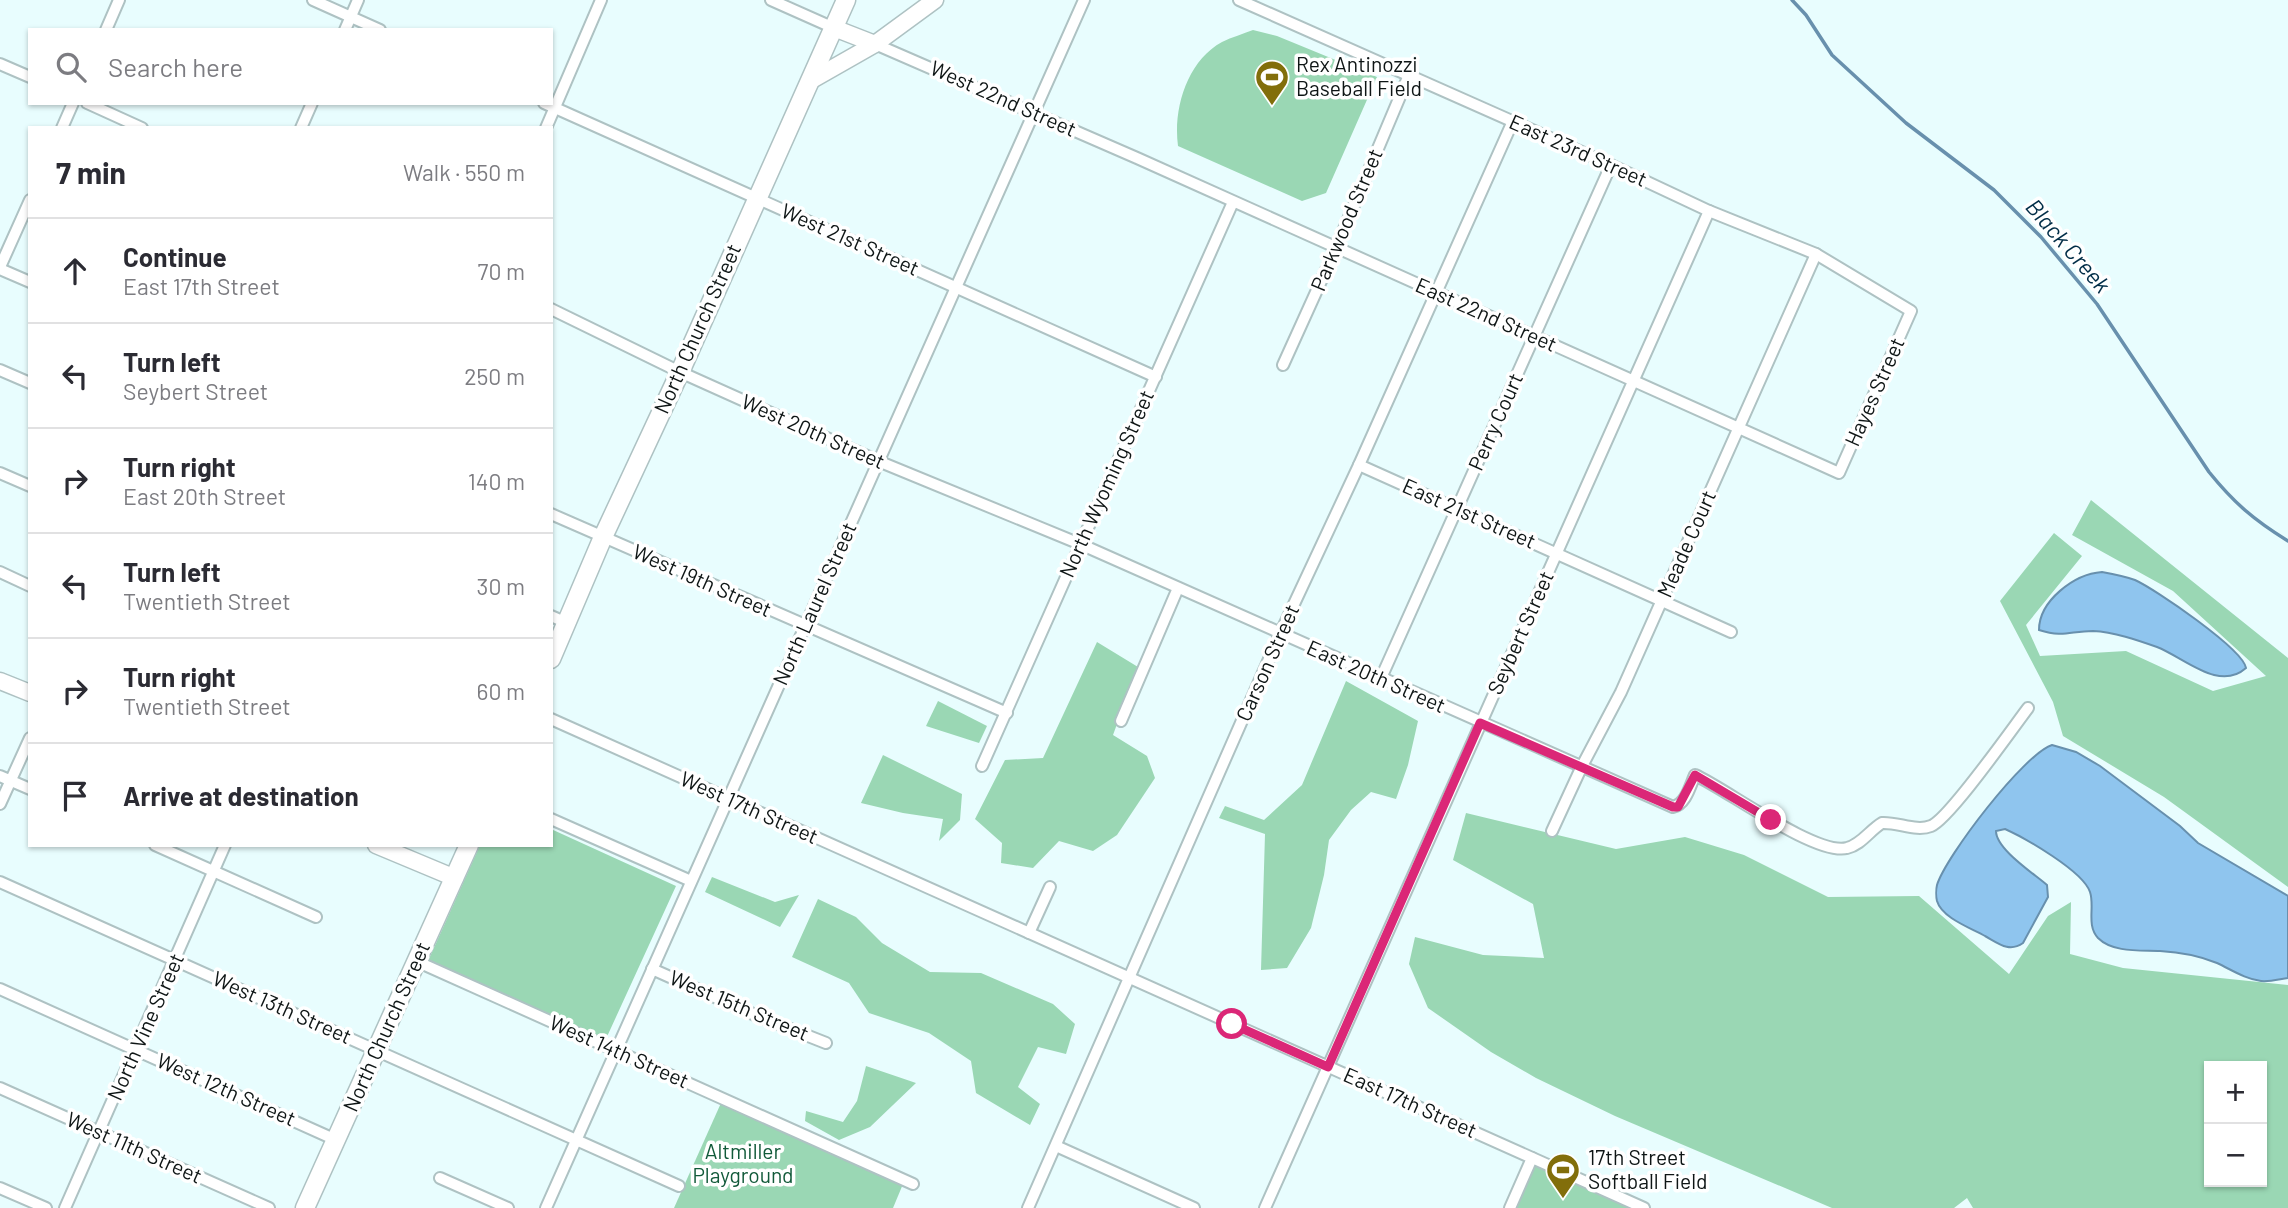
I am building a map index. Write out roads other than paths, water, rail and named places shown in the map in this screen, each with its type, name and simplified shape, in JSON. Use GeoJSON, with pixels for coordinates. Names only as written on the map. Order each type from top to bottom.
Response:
{"type":"FeatureCollection","features":[{"type":"Feature","properties":{"kind":"main road","name":"North Church Street"},"geometry":{"type":"LineString","coordinates":[[553,649],[559,619],[603,537],[680,372],[846,0]]}},
{"type":"Feature","properties":{"kind":"main road"},"geometry":{"type":"LineString","coordinates":[[810,81],[875,44],[935,0]]}},
{"type":"Feature","properties":{"kind":"main road","name":"West 22nd Street"},"geometry":{"type":"LineString","coordinates":[[834,28],[875,44]]}},
{"type":"Feature","properties":{"kind":"main road"},"geometry":{"type":"LineString","coordinates":[[0,681],[28,692]]}},
{"type":"Feature","properties":{"kind":"main road"},"geometry":{"type":"LineString","coordinates":[[381,847],[455,878]]}},
{"type":"Feature","properties":{"kind":"main road","name":"North Church Street"},"geometry":{"type":"LineString","coordinates":[[305,1208],[468,847]]}},
{"type":"Feature","properties":{"kind":"street"},"geometry":{"type":"LineString","coordinates":[[107,28],[119,0]]}},
{"type":"Feature","properties":{"kind":"street"},"geometry":{"type":"LineString","coordinates":[[313,0],[376,28]]}},
{"type":"Feature","properties":{"kind":"street"},"geometry":{"type":"LineString","coordinates":[[346,28],[358,0]]}},
{"type":"Feature","properties":{"kind":"street"},"geometry":{"type":"LineString","coordinates":[[553,100],[601,0]]}},
{"type":"Feature","properties":{"kind":"street","name":"West 22nd Street"},"geometry":{"type":"LineString","coordinates":[[771,0],[834,28]]}},
{"type":"Feature","properties":{"kind":"street","name":"North Laurel Street"},"geometry":{"type":"LineString","coordinates":[[546,1208],[1084,0]]}},
{"type":"Feature","properties":{"kind":"street","name":"East 23rd Street"},"geometry":{"type":"LineString","coordinates":[[1239,0],[1709,211],[1816,254],[1911,311]]}},
{"type":"Feature","properties":{"kind":"street","name":"West 22nd Street"},"geometry":{"type":"LineString","coordinates":[[875,44],[1233,202]]}},
{"type":"Feature","properties":{"kind":"street"},"geometry":{"type":"LineString","coordinates":[[0,64],[28,76]]}},
{"type":"Feature","properties":{"kind":"street","name":"Parkwood Street"},"geometry":{"type":"LineString","coordinates":[[1283,365],[1409,75]]}},
{"type":"Feature","properties":{"kind":"street"},"geometry":{"type":"LineString","coordinates":[[63,126],[72,105]]}},
{"type":"Feature","properties":{"kind":"street"},"geometry":{"type":"LineString","coordinates":[[91,105],[138,126]]}},
{"type":"Feature","properties":{"kind":"street"},"geometry":{"type":"LineString","coordinates":[[302,126],[311,105]]}},
{"type":"Feature","properties":{"kind":"street"},"geometry":{"type":"LineString","coordinates":[[546,126],[550,106]]}},
{"type":"Feature","properties":{"kind":"street","name":"West 21st Street"},"geometry":{"type":"LineString","coordinates":[[550,106],[1156,377]]}},
{"type":"Feature","properties":{"kind":"street","name":"Carson Street"},"geometry":{"type":"LineString","coordinates":[[1028,1208],[1280,634],[1513,121]]}},
{"type":"Feature","properties":{"kind":"street","name":"Perry Court"},"geometry":{"type":"LineString","coordinates":[[1381,678],[1611,165]]}},
{"type":"Feature","properties":{"kind":"street","name":"East 22nd Street"},"geometry":{"type":"LineString","coordinates":[[1233,202],[1738,428]]}},
{"type":"Feature","properties":{"kind":"street","name":"North Wyoming Street"},"geometry":{"type":"LineString","coordinates":[[982,766],[1233,202]]}},
{"type":"Feature","properties":{"kind":"street"},"geometry":{"type":"LineString","coordinates":[[28,205],[0,268],[28,281]]}},
{"type":"Feature","properties":{"kind":"street","name":"Seybert Street"},"geometry":{"type":"LineString","coordinates":[[1265,1208],[1709,211]]}},
{"type":"Feature","properties":{"kind":"street","name":"Meade Court"},"geometry":{"type":"LineString","coordinates":[[1552,831],[1620,692],[1816,254]]}},
{"type":"Feature","properties":{"kind":"street","name":"West 20th Street"},"geometry":{"type":"LineString","coordinates":[[553,310],[680,372],[878,461],[1080,544]]}},
{"type":"Feature","properties":{"kind":"street","name":"Hayes Street"},"geometry":{"type":"LineString","coordinates":[[1738,428],[1839,473],[1911,311]]}},
{"type":"Feature","properties":{"kind":"street"},"geometry":{"type":"LineString","coordinates":[[0,370],[28,382]]}},
{"type":"Feature","properties":{"kind":"street","name":"East 21st Street"},"geometry":{"type":"LineString","coordinates":[[1359,465],[1731,632]]}},
{"type":"Feature","properties":{"kind":"street"},"geometry":{"type":"LineString","coordinates":[[0,473],[28,485]]}},
{"type":"Feature","properties":{"kind":"street","name":"West 19th Street"},"geometry":{"type":"LineString","coordinates":[[553,515],[1007,713]]}},
{"type":"Feature","properties":{"kind":"street","name":"East 20th Street"},"geometry":{"type":"LineString","coordinates":[[1080,544],[1673,807],[1678,807],[1682,802],[1695,775],[1771,820],[1829,848],[1856,845],[1882,823],[1915,828],[1932,826],[1950,811],[2028,708]]}},
{"type":"Feature","properties":{"kind":"street"},"geometry":{"type":"LineString","coordinates":[[0,572],[28,585]]}},
{"type":"Feature","properties":{"kind":"street"},"geometry":{"type":"LineString","coordinates":[[1121,721],[1178,588]]}},
{"type":"Feature","properties":{"kind":"street","name":"West 17th Street"},"geometry":{"type":"LineString","coordinates":[[553,720],[946,896]]}},
{"type":"Feature","properties":{"kind":"street"},"geometry":{"type":"LineString","coordinates":[[0,804],[5,778],[28,741]]}},
{"type":"Feature","properties":{"kind":"street"},"geometry":{"type":"LineString","coordinates":[[5,778],[28,788]]}},
{"type":"Feature","properties":{"kind":"street"},"geometry":{"type":"LineString","coordinates":[[553,820],[691,881]]}},
{"type":"Feature","properties":{"kind":"street"},"geometry":{"type":"LineString","coordinates":[[159,847],[316,918]]}},
{"type":"Feature","properties":{"kind":"street","name":"North Vine Street"},"geometry":{"type":"LineString","coordinates":[[65,1208],[224,847]]}},
{"type":"Feature","properties":{"kind":"street","name":"West 13th Street"},"geometry":{"type":"LineString","coordinates":[[0,882],[679,1186]]}},
{"type":"Feature","properties":{"kind":"street"},"geometry":{"type":"LineString","coordinates":[[1029,933],[1050,887]]}},
{"type":"Feature","properties":{"kind":"street","name":"East 17th Street"},"geometry":{"type":"LineString","coordinates":[[946,896],[1644,1208]]}},
{"type":"Feature","properties":{"kind":"street","name":"West 14th Street"},"geometry":{"type":"LineString","coordinates":[[416,961],[913,1184]]}},
{"type":"Feature","properties":{"kind":"street","name":"West 15th Street"},"geometry":{"type":"LineString","coordinates":[[652,969],[755,1015],[826,1042]]}},
{"type":"Feature","properties":{"kind":"street","name":"West 12th Street"},"geometry":{"type":"LineString","coordinates":[[0,989],[336,1140]]}},
{"type":"Feature","properties":{"kind":"street","name":"West 11th Street"},"geometry":{"type":"LineString","coordinates":[[0,1088],[269,1208]]}},
{"type":"Feature","properties":{"kind":"street"},"geometry":{"type":"LineString","coordinates":[[1056,1146],[1194,1208]]}},
{"type":"Feature","properties":{"kind":"street"},"geometry":{"type":"LineString","coordinates":[[1510,1208],[1532,1158]]}},
{"type":"Feature","properties":{"kind":"street"},"geometry":{"type":"LineString","coordinates":[[440,1178],[508,1208]]}},
{"type":"Feature","properties":{"kind":"street"},"geometry":{"type":"LineString","coordinates":[[0,1188],[46,1208]]}},
{"type":"Feature","properties":{"kind":"water"},"geometry":{"type":"Polygon","coordinates":[[[2102,572],[2135,580],[2160,595],[2215,634],[2241,659],[2246,668],[2236,674],[2213,675],[2157,647],[2125,637],[2093,631],[2061,634],[2039,630],[2045,609],[2060,591],[2080,578],[2102,572]]]}},
{"type":"Feature","properties":{"kind":"water"},"geometry":{"type":"Polygon","coordinates":[[[2052,745],[2076,752],[2100,766],[2180,826],[2198,843],[2288,896],[2288,978],[2255,980],[2196,956],[2127,950],[2104,943],[2092,927],[2091,898],[2085,884],[2052,856],[2005,829],[1996,831],[2002,845],[2047,885],[2048,897],[2023,943],[2013,947],[2004,946],[1945,913],[1937,901],[1937,887],[1955,852],[1987,808],[2023,767],[2039,752],[2052,745]]]}},
{"type":"Feature","properties":{"kind":"waterway","name":"Black Creek"},"geometry":{"type":"LineString","coordinates":[[1792,0],[1806,15],[1832,55],[1906,123],[1994,190],[2041,237],[2097,304],[2209,472],[2245,510],[2288,541]]}},
{"type":"Feature","properties":{"kind":"place","name":"Rex Antinozzi Baseball Field"},"geometry":{"type":"Point","coordinates":[1272,107]}},
{"type":"Feature","properties":{"kind":"place","name":"17th Street Softball Field"},"geometry":{"type":"Point","coordinates":[1563,1200]}},
{"type":"Feature","properties":{"kind":"park label","name":"Altmiller Playground"},"geometry":{"type":"Point","coordinates":[743,1164]}}]}
